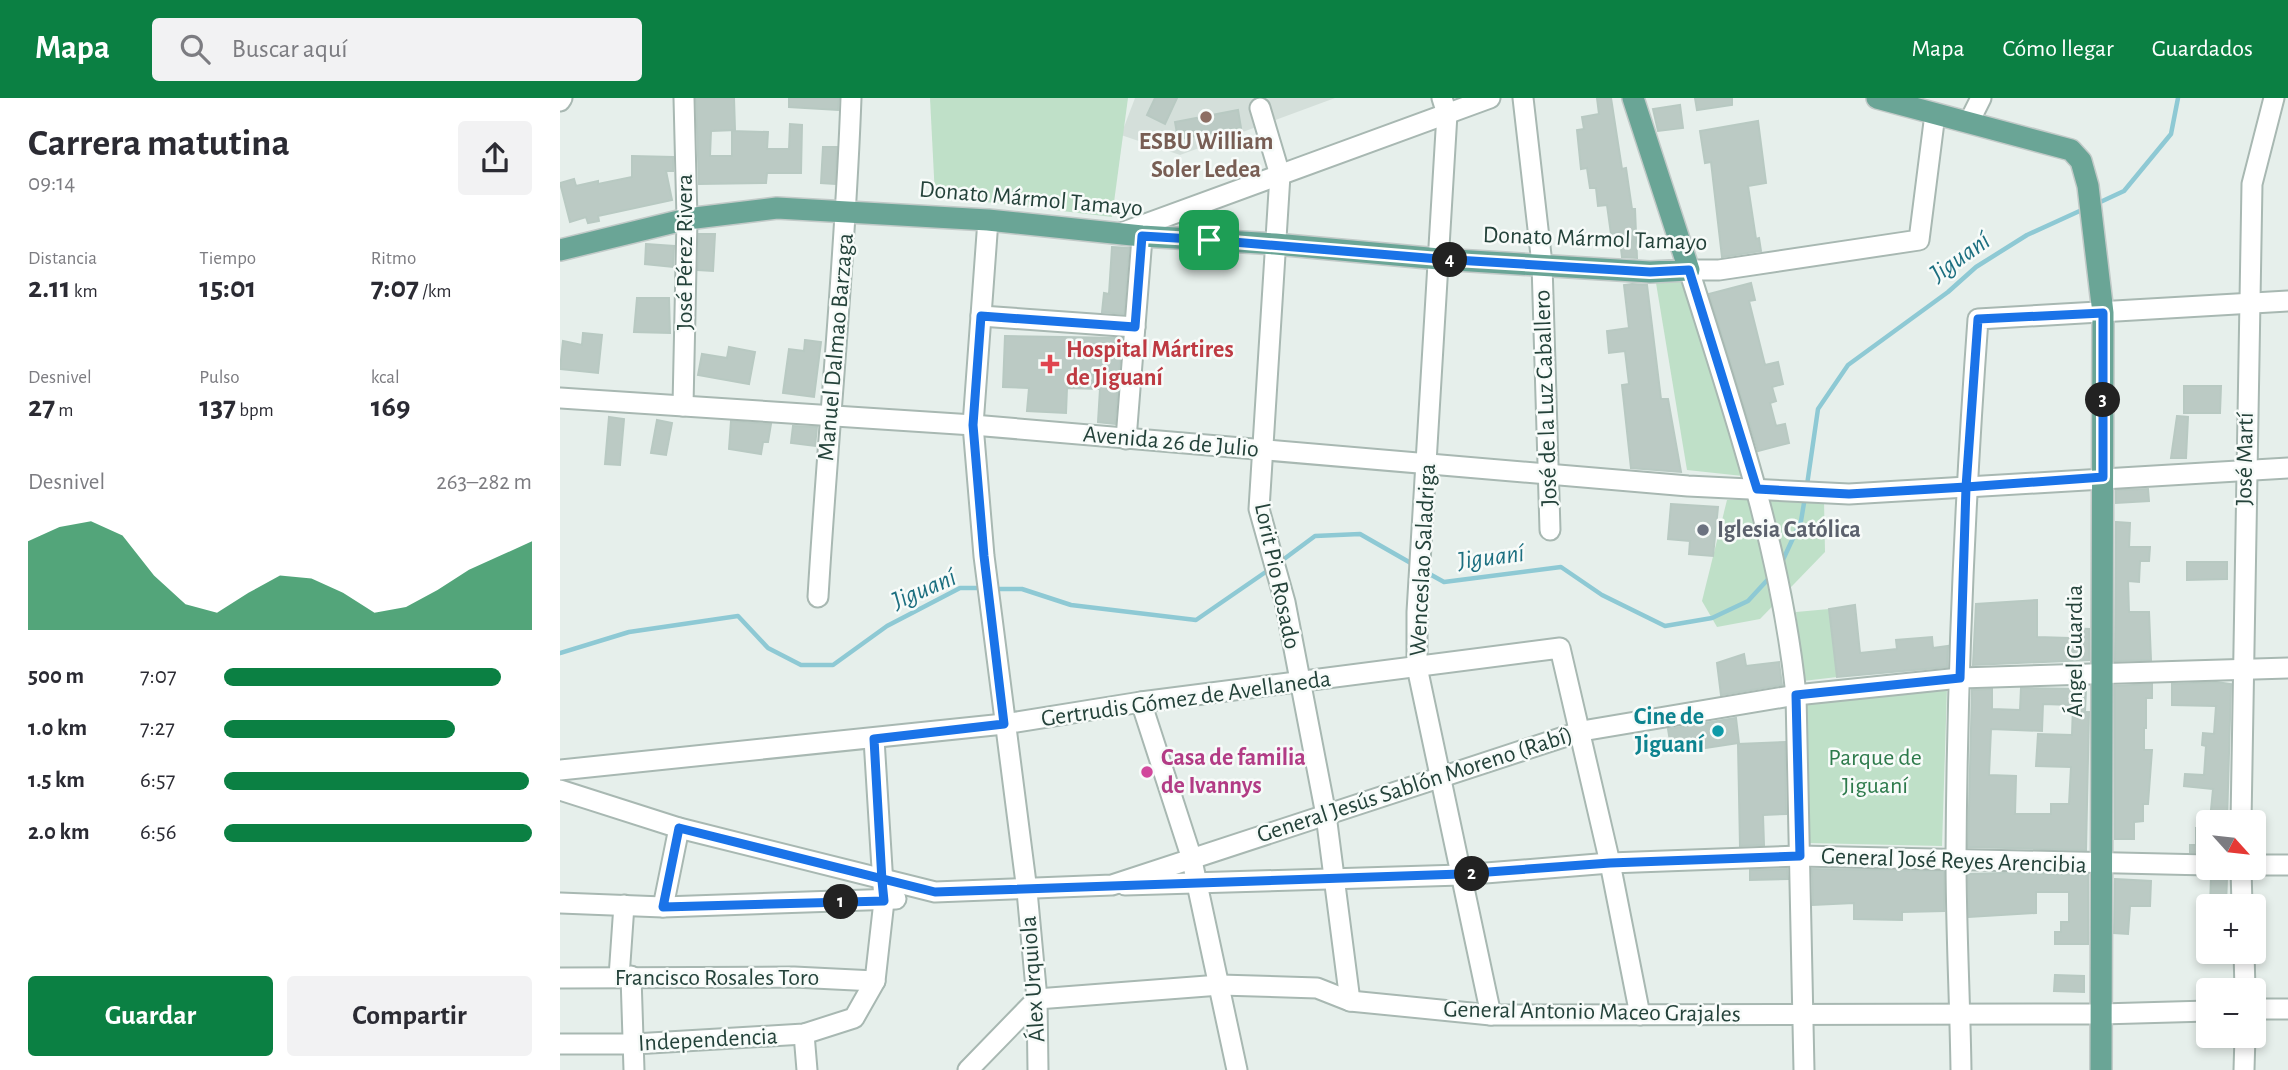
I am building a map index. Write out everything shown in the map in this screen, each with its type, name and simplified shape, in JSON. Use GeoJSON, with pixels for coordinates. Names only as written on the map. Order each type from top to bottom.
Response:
{"type":"FeatureCollection","features":[{"type":"Feature","properties":{"kind":"main road"},"geometry":{"type":"LineString","coordinates":[[1633,98],[1689,270]]}},
{"type":"Feature","properties":{"kind":"main road","name":"Ángel Guardia"},"geometry":{"type":"LineString","coordinates":[[1879,98],[2071,150],[2081,161],[2088,186],[2103,313],[2101,1070]]}},
{"type":"Feature","properties":{"kind":"main road","name":"Donato Mármol Tamayo"},"geometry":{"type":"LineString","coordinates":[[560,250],[687,219],[777,208],[847,210],[1136,231],[1439,259],[1650,272],[1689,270]]}},
{"type":"Feature","properties":{"kind":"street","name":"José Pérez Rivera"},"geometry":{"type":"LineString","coordinates":[[683,406],[687,219],[684,98]]}},
{"type":"Feature","properties":{"kind":"street","name":"Manuel Dalmao Barzaga"},"geometry":{"type":"LineString","coordinates":[[818,597],[829,414],[847,210],[851,98]]}},
{"type":"Feature","properties":{"kind":"street"},"geometry":{"type":"LineString","coordinates":[[1126,439],[1135,327],[1136,231],[1445,106],[1490,98]]}},
{"type":"Feature","properties":{"kind":"street","name":"José de la Luz Caballero"},"geometry":{"type":"LineString","coordinates":[[1523,98],[1542,264],[1550,530]]}},
{"type":"Feature","properties":{"kind":"street"},"geometry":{"type":"LineString","coordinates":[[1969,122],[1980,98]]}},
{"type":"Feature","properties":{"kind":"street","name":"José Martí"},"geometry":{"type":"LineString","coordinates":[[2241,810],[2241,668],[2252,184],[2274,98]]}},
{"type":"Feature","properties":{"kind":"street","name":"Wenceslao Saladriga"},"geometry":{"type":"LineString","coordinates":[[1445,106],[1439,259],[1417,612],[1418,667],[1491,1015]]}},
{"type":"Feature","properties":{"kind":"street","name":"Lorit Pio Rosado"},"geometry":{"type":"LineString","coordinates":[[1260,108],[1280,175],[1259,509],[1285,602],[1326,815],[1350,1001]]}},
{"type":"Feature","properties":{"kind":"street","name":"Donato Mármol Tamayo"},"geometry":{"type":"LineString","coordinates":[[1689,270],[1719,270],[1919,240],[1935,114]]}},
{"type":"Feature","properties":{"kind":"street","name":"Álex Urquiola"},"geometry":{"type":"LineString","coordinates":[[988,220],[973,425],[984,556],[1027,891],[1037,999],[1038,1070]]}},
{"type":"Feature","properties":{"kind":"street"},"geometry":{"type":"LineString","coordinates":[[1689,270],[1765,514],[1790,634],[1796,695],[1805,1015],[1804,1070]]}},
{"type":"Feature","properties":{"kind":"street"},"geometry":{"type":"LineString","coordinates":[[1961,1070],[1956,860],[1960,678],[1966,487],[1978,319],[2288,301]]}},
{"type":"Feature","properties":{"kind":"street"},"geometry":{"type":"LineString","coordinates":[[981,316],[1135,327]]}},
{"type":"Feature","properties":{"kind":"street","name":"Avenida 26 de Julio"},"geometry":{"type":"LineString","coordinates":[[560,398],[829,414],[1549,474],[1849,494],[2288,468]]}},
{"type":"Feature","properties":{"kind":"street","name":"Gertrudis Gómez de Avellaneda"},"geometry":{"type":"LineString","coordinates":[[560,770],[1004,724],[1142,702],[1299,684],[1560,648],[1582,731]]}},
{"type":"Feature","properties":{"kind":"street","name":"General Jesús Sablón Moreno (Rabí)"},"geometry":{"type":"LineString","coordinates":[[560,790],[679,828],[882,881],[935,892],[1027,891],[1112,885],[1191,856],[1582,731],[1796,695],[1960,678],[2102,676],[2288,668]]}},
{"type":"Feature","properties":{"kind":"street"},"geometry":{"type":"LineString","coordinates":[[1142,702],[1191,856],[1237,1070]]}},
{"type":"Feature","properties":{"kind":"street"},"geometry":{"type":"LineString","coordinates":[[1582,731],[1640,1015]]}},
{"type":"Feature","properties":{"kind":"street"},"geometry":{"type":"LineString","coordinates":[[874,739],[884,901],[875,981]]}},
{"type":"Feature","properties":{"kind":"street"},"geometry":{"type":"LineString","coordinates":[[663,907],[679,828]]}},
{"type":"Feature","properties":{"kind":"street","name":"General José Reyes Arencibia"},"geometry":{"type":"LineString","coordinates":[[1112,885],[1198,885],[1461,874],[1610,863],[1800,856],[2101,865],[2196,865]]}},
{"type":"Feature","properties":{"kind":"street"},"geometry":{"type":"LineString","coordinates":[[2266,865],[2288,865]]}},
{"type":"Feature","properties":{"kind":"street"},"geometry":{"type":"LineString","coordinates":[[560,903],[663,907],[884,901],[935,892]]}},
{"type":"Feature","properties":{"kind":"street"},"geometry":{"type":"LineString","coordinates":[[624,905],[625,976],[634,1045],[634,1070]]}},
{"type":"Feature","properties":{"kind":"street","name":"Francisco Rosales Toro"},"geometry":{"type":"LineString","coordinates":[[560,978],[625,976],[875,981]]}},
{"type":"Feature","properties":{"kind":"street","name":"Independencia"},"geometry":{"type":"LineString","coordinates":[[560,1044],[634,1045],[804,1034],[854,1018],[875,981]]}},
{"type":"Feature","properties":{"kind":"street","name":"General Antonio Maceo Grajales"},"geometry":{"type":"LineString","coordinates":[[1037,999],[1220,985],[1317,988],[1350,1001],[1491,1015],[2101,1014],[2196,1011]]}},
{"type":"Feature","properties":{"kind":"street"},"geometry":{"type":"LineString","coordinates":[[968,1070],[1037,999]]}},
{"type":"Feature","properties":{"kind":"street"},"geometry":{"type":"LineString","coordinates":[[2266,1009],[2288,1009]]}},
{"type":"Feature","properties":{"kind":"street"},"geometry":{"type":"LineString","coordinates":[[804,1034],[807,1070]]}},
{"type":"Feature","properties":{"kind":"street"},"geometry":{"type":"LineString","coordinates":[[2244,1070],[2245,1048]]}},
{"type":"Feature","properties":{"kind":"shaded area","name":"ESBU William Soler Ledea"},"geometry":{"type":"Polygon","coordinates":[[[1135,98],[1335,98],[1180,155],[1121,135],[1135,98]]]}},
{"type":"Feature","properties":{"kind":"green space"},"geometry":{"type":"Polygon","coordinates":[[[930,98],[1128,98],[1112,217],[935,196],[930,98]]]}},
{"type":"Feature","properties":{"kind":"green space"},"geometry":{"type":"Polygon","coordinates":[[[1655,277],[1686,280],[1752,477],[1687,470],[1655,277]]]}},
{"type":"Feature","properties":{"kind":"green space"},"geometry":{"type":"Polygon","coordinates":[[[1788,498],[1824,501],[1825,552],[1760,619],[1717,627],[1702,601],[1727,500],[1788,498]]]}},
{"type":"Feature","properties":{"kind":"green space"},"geometry":{"type":"Polygon","coordinates":[[[1829,609],[1837,677],[1803,681],[1796,612],[1829,609]]]}},
{"type":"Feature","properties":{"kind":"green space","name":"Parque de Jiguaní"},"geometry":{"type":"Polygon","coordinates":[[[1947,688],[1942,846],[1808,843],[1805,700],[1947,688]]]}},
{"type":"Feature","properties":{"kind":"building"},"geometry":{"type":"Polygon","coordinates":[[[696,98],[734,98],[735,130],[711,131],[710,156],[732,156],[732,131],[768,132],[767,149],[789,149],[790,124],[802,125],[801,173],[767,173],[766,183],[699,184],[696,98]]]}},
{"type":"Feature","properties":{"kind":"building"},"geometry":{"type":"Polygon","coordinates":[[[789,98],[839,98],[838,110],[789,107],[789,98]]]}},
{"type":"Feature","properties":{"kind":"building"},"geometry":{"type":"Polygon","coordinates":[[[1155,98],[1177,98],[1165,124],[1147,115],[1155,98]]]}},
{"type":"Feature","properties":{"kind":"building"},"geometry":{"type":"Polygon","coordinates":[[[1597,98],[1611,98],[1622,169],[1626,168],[1632,209],[1635,209],[1637,258],[1622,257],[1619,232],[1611,234],[1607,205],[1598,206],[1596,188],[1590,188],[1587,168],[1581,169],[1577,130],[1584,129],[1582,117],[1599,114],[1597,98]]]}},
{"type":"Feature","properties":{"kind":"building"},"geometry":{"type":"Polygon","coordinates":[[[1695,98],[1732,98],[1732,105],[1697,110],[1695,98]]]}},
{"type":"Feature","properties":{"kind":"building"},"geometry":{"type":"Polygon","coordinates":[[[1680,105],[1683,128],[1658,131],[1653,109],[1680,105]]]}},
{"type":"Feature","properties":{"kind":"building"},"geometry":{"type":"Polygon","coordinates":[[[1238,110],[1241,128],[1178,139],[1175,122],[1238,110]]]}},
{"type":"Feature","properties":{"kind":"building"},"geometry":{"type":"Polygon","coordinates":[[[1758,121],[1766,183],[1748,186],[1756,239],[1759,238],[1761,251],[1722,257],[1711,162],[1705,163],[1700,131],[1758,121]]]}},
{"type":"Feature","properties":{"kind":"building"},"geometry":{"type":"Polygon","coordinates":[[[823,147],[837,147],[835,184],[821,183],[823,147]]]}},
{"type":"Feature","properties":{"kind":"building"},"geometry":{"type":"Polygon","coordinates":[[[632,156],[673,157],[673,171],[666,171],[672,200],[598,216],[599,221],[588,223],[586,217],[570,222],[560,183],[574,179],[576,186],[632,177],[632,156]]]}},
{"type":"Feature","properties":{"kind":"building"},"geometry":{"type":"Polygon","coordinates":[[[699,234],[715,234],[713,271],[698,270],[699,234]]]}},
{"type":"Feature","properties":{"kind":"building"},"geometry":{"type":"Polygon","coordinates":[[[646,244],[674,246],[673,267],[645,264],[646,244]]]}},
{"type":"Feature","properties":{"kind":"building"},"geometry":{"type":"Polygon","coordinates":[[[1112,247],[1129,248],[1124,314],[1102,312],[1104,293],[1109,294],[1112,247]]]}},
{"type":"Feature","properties":{"kind":"building"},"geometry":{"type":"Polygon","coordinates":[[[1751,283],[1755,300],[1749,301],[1765,365],[1778,362],[1783,384],[1772,387],[1776,401],[1770,403],[1776,426],[1785,424],[1789,443],[1758,451],[1709,294],[1751,283]]]}},
{"type":"Feature","properties":{"kind":"building"},"geometry":{"type":"Polygon","coordinates":[[[1624,285],[1647,285],[1661,399],[1668,399],[1681,472],[1631,468],[1622,385],[1629,384],[1625,351],[1609,353],[1607,331],[1629,328],[1624,285]]]}},
{"type":"Feature","properties":{"kind":"building"},"geometry":{"type":"Polygon","coordinates":[[[637,298],[669,298],[670,333],[634,332],[637,298]]]}},
{"type":"Feature","properties":{"kind":"building"},"geometry":{"type":"Polygon","coordinates":[[[583,333],[602,335],[598,373],[560,369],[563,341],[582,345],[583,333]]]}},
{"type":"Feature","properties":{"kind":"building","name":"Hospital Mártires de Jiguaní"},"geometry":{"type":"Polygon","coordinates":[[[1005,336],[1122,338],[1115,424],[1098,422],[1100,389],[1067,388],[1066,413],[1027,411],[1029,388],[1003,387],[1005,336]]]}},
{"type":"Feature","properties":{"kind":"building"},"geometry":{"type":"Polygon","coordinates":[[[805,340],[821,342],[814,397],[783,393],[789,349],[804,351],[805,340]]]}},
{"type":"Feature","properties":{"kind":"building"},"geometry":{"type":"Polygon","coordinates":[[[729,347],[755,352],[749,384],[698,375],[702,354],[727,358],[729,347]]]}},
{"type":"Feature","properties":{"kind":"building"},"geometry":{"type":"Polygon","coordinates":[[[2184,386],[2221,386],[2220,413],[2184,413],[2184,386]]]}},
{"type":"Feature","properties":{"kind":"building"},"geometry":{"type":"Polygon","coordinates":[[[2177,416],[2188,417],[2186,458],[2171,458],[2177,416]]]}},
{"type":"Feature","properties":{"kind":"building"},"geometry":{"type":"Polygon","coordinates":[[[609,417],[624,419],[620,465],[605,464],[609,417]]]}},
{"type":"Feature","properties":{"kind":"building"},"geometry":{"type":"Polygon","coordinates":[[[657,420],[672,423],[666,455],[651,453],[657,420]]]}},
{"type":"Feature","properties":{"kind":"building"},"geometry":{"type":"Polygon","coordinates":[[[731,421],[771,424],[768,442],[763,442],[761,454],[729,449],[731,421]]]}},
{"type":"Feature","properties":{"kind":"building"},"geometry":{"type":"Polygon","coordinates":[[[793,426],[817,427],[815,446],[791,443],[793,426]]]}},
{"type":"Feature","properties":{"kind":"building"},"geometry":{"type":"Polygon","coordinates":[[[2148,489],[2149,501],[2116,503],[2116,490],[2148,489]]]}},
{"type":"Feature","properties":{"kind":"building"},"geometry":{"type":"Polygon","coordinates":[[[1671,504],[1718,507],[1713,556],[1689,554],[1690,541],[1668,539],[1671,504]]]}},
{"type":"Feature","properties":{"kind":"building"},"geometry":{"type":"Polygon","coordinates":[[[2116,522],[2130,523],[2129,547],[2150,547],[2149,561],[2140,561],[2139,582],[2128,581],[2129,612],[2149,612],[2151,660],[2115,661],[2116,522]]]}},
{"type":"Feature","properties":{"kind":"building"},"geometry":{"type":"Polygon","coordinates":[[[2187,562],[2227,562],[2227,579],[2187,580],[2187,562]]]}},
{"type":"Feature","properties":{"kind":"building"},"geometry":{"type":"Polygon","coordinates":[[[2037,600],[2037,637],[2070,638],[2070,628],[2089,629],[2089,660],[1973,665],[1976,604],[2037,600]]]}},
{"type":"Feature","properties":{"kind":"building"},"geometry":{"type":"Polygon","coordinates":[[[1855,605],[1860,653],[1897,649],[1896,640],[1932,637],[1933,648],[1948,646],[1947,667],[1837,677],[1829,609],[1855,605]]]}},
{"type":"Feature","properties":{"kind":"building"},"geometry":{"type":"Polygon","coordinates":[[[1744,654],[1746,666],[1779,662],[1782,685],[1721,695],[1717,663],[1744,654]]]}},
{"type":"Feature","properties":{"kind":"building"},"geometry":{"type":"Polygon","coordinates":[[[2152,684],[2152,698],[2146,698],[2144,728],[2144,750],[2152,750],[2148,804],[2143,804],[2143,821],[2134,822],[2134,839],[2115,839],[2115,686],[2152,684]]]}},
{"type":"Feature","properties":{"kind":"building"},"geometry":{"type":"Polygon","coordinates":[[[2172,684],[2231,684],[2227,810],[2211,810],[2213,789],[2184,786],[2185,774],[2204,775],[2206,746],[2202,745],[2203,733],[2214,734],[2216,706],[2172,705],[2172,684]]]}},
{"type":"Feature","properties":{"kind":"building"},"geometry":{"type":"Polygon","coordinates":[[[2021,688],[2086,689],[2085,712],[2089,712],[2086,850],[1968,847],[1972,690],[1992,689],[1992,709],[2020,710],[2021,688]],[[2043,704],[2042,731],[1991,729],[1989,775],[2016,776],[2015,814],[2051,814],[2051,804],[2069,804],[2071,767],[2036,766],[2038,734],[2072,735],[2073,705],[2043,704]]]}},
{"type":"Feature","properties":{"kind":"building"},"geometry":{"type":"Polygon","coordinates":[[[1736,718],[1739,743],[1672,753],[1668,729],[1736,718]]]}},
{"type":"Feature","properties":{"kind":"building"},"geometry":{"type":"Polygon","coordinates":[[[1785,742],[1786,814],[1763,815],[1764,845],[1740,846],[1738,744],[1785,742]]]}},
{"type":"Feature","properties":{"kind":"building"},"geometry":{"type":"Polygon","coordinates":[[[2190,845],[2196,845],[2196,852],[2190,852],[2190,845]]]}},
{"type":"Feature","properties":{"kind":"building"},"geometry":{"type":"Polygon","coordinates":[[[1787,869],[1788,879],[1750,880],[1750,870],[1787,869]]]}},
{"type":"Feature","properties":{"kind":"building"},"geometry":{"type":"Polygon","coordinates":[[[1812,869],[1944,871],[1944,911],[1902,912],[1902,920],[1854,919],[1854,903],[1813,905],[1812,869]]]}},
{"type":"Feature","properties":{"kind":"building"},"geometry":{"type":"Polygon","coordinates":[[[1968,874],[2088,875],[2088,944],[2055,944],[2055,932],[2061,932],[2061,922],[2069,922],[2069,892],[2036,892],[2036,913],[1969,917],[1968,874]]]}},
{"type":"Feature","properties":{"kind":"building"},"geometry":{"type":"Polygon","coordinates":[[[2115,879],[2151,881],[2150,906],[2130,906],[2128,934],[2114,933],[2115,879]]]}},
{"type":"Feature","properties":{"kind":"building"},"geometry":{"type":"Polygon","coordinates":[[[2211,880],[2227,880],[2226,894],[2210,894],[2211,880]]]}},
{"type":"Feature","properties":{"kind":"building"},"geometry":{"type":"Polygon","coordinates":[[[2055,975],[2084,976],[2084,992],[2054,991],[2055,975]]]}},
{"type":"Feature","properties":{"kind":"waterway","name":"Jiguaní"},"geometry":{"type":"LineString","coordinates":[[2096,204],[2124,191],[2171,134],[2178,98]]}},
{"type":"Feature","properties":{"kind":"waterway","name":"Jiguaní"},"geometry":{"type":"LineString","coordinates":[[1807,485],[1818,409],[1848,365],[1948,292],[1976,267],[2027,235],[2084,209]]}},
{"type":"Feature","properties":{"kind":"waterway","name":"Jiguaní"},"geometry":{"type":"LineString","coordinates":[[1781,564],[1801,521],[1805,497]]}},
{"type":"Feature","properties":{"kind":"waterway","name":"Jiguaní"},"geometry":{"type":"LineString","coordinates":[[1280,562],[1315,536],[1360,534],[1416,566]]}},
{"type":"Feature","properties":{"kind":"waterway","name":"Jiguaní"},"geometry":{"type":"LineString","coordinates":[[1426,572],[1444,582],[1561,567],[1602,595],[1665,626],[1712,618],[1748,601],[1771,576]]}},
{"type":"Feature","properties":{"kind":"waterway","name":"Jiguaní"},"geometry":{"type":"LineString","coordinates":[[993,589],[1022,589],[1071,605],[1196,620],[1270,569]]}},
{"type":"Feature","properties":{"kind":"waterway","name":"Jiguaní"},"geometry":{"type":"LineString","coordinates":[[560,653],[629,632],[738,616],[768,648],[801,665],[833,665],[887,626],[960,588],[981,588]]}},
{"type":"Feature","properties":{"kind":"place","name":"ESBU William Soler Ledea"},"geometry":{"type":"Point","coordinates":[1206,117]}},
{"type":"Feature","properties":{"kind":"place","name":"Hospital Mártires de Jiguaní"},"geometry":{"type":"Point","coordinates":[1050,364]}},
{"type":"Feature","properties":{"kind":"place","name":"Iglesia Católica"},"geometry":{"type":"Point","coordinates":[1703,530]}},
{"type":"Feature","properties":{"kind":"place","name":"Cine de Jiguaní"},"geometry":{"type":"Point","coordinates":[1718,731]}},
{"type":"Feature","properties":{"kind":"place","name":"Casa de familia de Ivannys"},"geometry":{"type":"Point","coordinates":[1147,772]}},
{"type":"Feature","properties":{"kind":"route"},"geometry":{"type":"LineString","coordinates":[[1209,240],[1142,236],[1135,327],[981,316],[973,425],[984,556],[1004,724],[874,739],[882,881],[884,901],[663,907],[679,828],[882,881],[935,892],[1027,891],[1112,885],[1198,885],[1461,874],[1610,863],[1800,856],[1796,695],[1960,678],[1966,487],[2103,477],[2103,313],[1978,319],[1966,487],[1849,494],[1757,489],[1689,270],[1650,272],[1439,259],[1209,240]]}}]}
